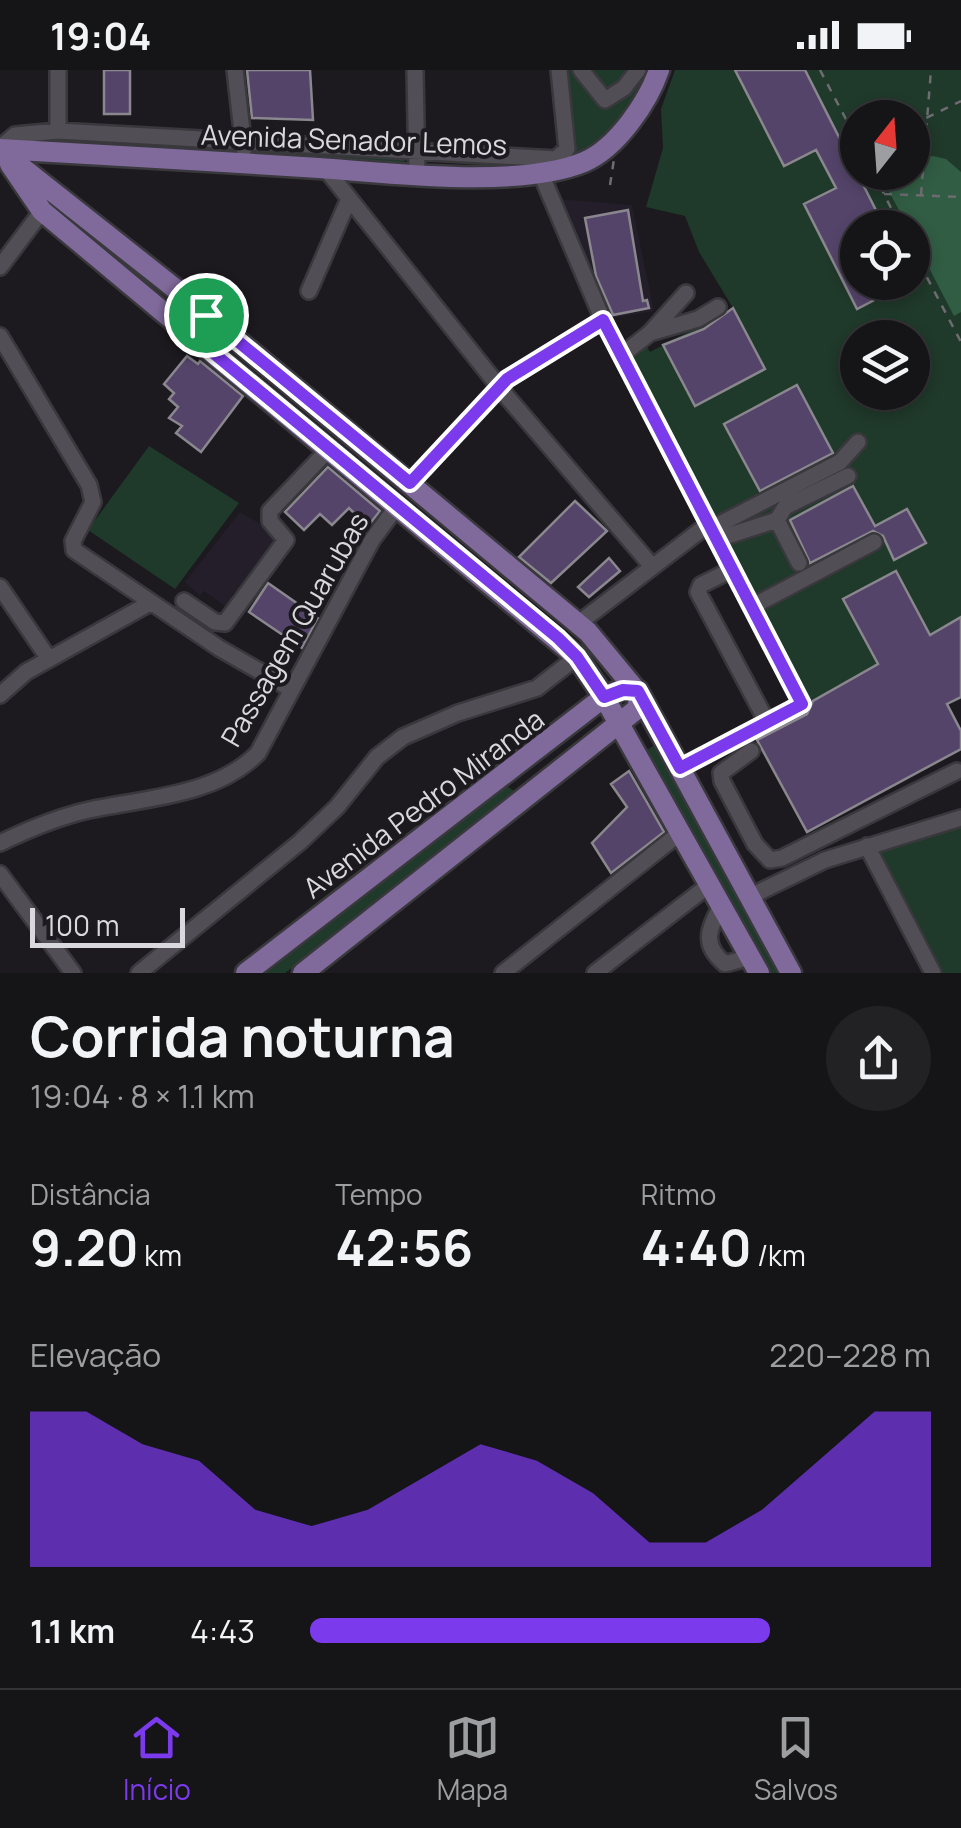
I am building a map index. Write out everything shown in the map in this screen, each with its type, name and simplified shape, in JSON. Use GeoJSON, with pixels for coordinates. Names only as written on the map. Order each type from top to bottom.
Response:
{"type":"FeatureCollection","features":[{"type":"Feature","properties":{"kind":"main road","name":"Avenida Senador Lemos"},"geometry":{"type":"LineString","coordinates":[[0,150],[417,174],[541,174],[593,157],[625,127],[651,92],[653,71]]}},
{"type":"Feature","properties":{"kind":"main road"},"geometry":{"type":"LineString","coordinates":[[0,150],[42,210],[577,657],[604,697],[754,968]]}},
{"type":"Feature","properties":{"kind":"main road"},"geometry":{"type":"LineString","coordinates":[[0,150],[173,287],[580,624],[639,693],[791,973]]}},
{"type":"Feature","properties":{"kind":"main road"},"geometry":{"type":"LineString","coordinates":[[158,306],[173,287]]}},
{"type":"Feature","properties":{"kind":"main road"},"geometry":{"type":"LineString","coordinates":[[188,332],[193,322],[206,315]]}},
{"type":"Feature","properties":{"kind":"main road","name":"Avenida Pedro Miranda"},"geometry":{"type":"LineString","coordinates":[[246,973],[604,697],[623,690],[639,693],[637,709],[303,973]]}},
{"type":"Feature","properties":{"kind":"main road"},"geometry":{"type":"LineString","coordinates":[[635,754],[662,734]]}},
{"type":"Feature","properties":{"kind":"main road"},"geometry":{"type":"LineString","coordinates":[[538,750],[532,772],[543,778],[556,775]]}},
{"type":"Feature","properties":{"kind":"main road"},"geometry":{"type":"LineString","coordinates":[[490,784],[505,782],[516,786],[518,798],[511,811]]}},
{"type":"Feature","properties":{"kind":"street"},"geometry":{"type":"LineString","coordinates":[[58,70],[58,131]]}},
{"type":"Feature","properties":{"kind":"street"},"geometry":{"type":"LineString","coordinates":[[235,70],[244,163]]}},
{"type":"Feature","properties":{"kind":"street"},"geometry":{"type":"LineString","coordinates":[[415,70],[417,174]]}},
{"type":"Feature","properties":{"kind":"street"},"geometry":{"type":"LineString","coordinates":[[561,75],[581,70],[605,100],[653,71]]}},
{"type":"Feature","properties":{"kind":"street","name":"Avenida Senador Lemos"},"geometry":{"type":"LineString","coordinates":[[0,150],[15,136],[58,131],[417,150],[512,160],[564,155],[561,75]]}},
{"type":"Feature","properties":{"kind":"street"},"geometry":{"type":"LineString","coordinates":[[324,168],[499,387],[651,565]]}},
{"type":"Feature","properties":{"kind":"street"},"geometry":{"type":"LineString","coordinates":[[541,174],[603,320],[802,704],[680,768]]}},
{"type":"Feature","properties":{"kind":"street"},"geometry":{"type":"LineString","coordinates":[[310,291],[348,202]]}},
{"type":"Feature","properties":{"kind":"street"},"geometry":{"type":"LineString","coordinates":[[0,267],[42,210]]}},
{"type":"Feature","properties":{"kind":"street"},"geometry":{"type":"LineString","coordinates":[[622,355],[650,333],[686,293]]}},
{"type":"Feature","properties":{"kind":"street"},"geometry":{"type":"LineString","coordinates":[[650,333],[698,319],[718,307]]}},
{"type":"Feature","properties":{"kind":"street"},"geometry":{"type":"LineString","coordinates":[[410,483],[499,387],[556,346],[603,320]]}},
{"type":"Feature","properties":{"kind":"street"},"geometry":{"type":"LineString","coordinates":[[0,336],[89,485],[93,502],[72,547],[150,603],[289,688]]}},
{"type":"Feature","properties":{"kind":"street"},"geometry":{"type":"LineString","coordinates":[[580,624],[651,565],[840,462],[858,442]]}},
{"type":"Feature","properties":{"kind":"street"},"geometry":{"type":"LineString","coordinates":[[184,601],[215,622],[225,623],[286,540],[270,521],[270,511],[330,448]]}},
{"type":"Feature","properties":{"kind":"street"},"geometry":{"type":"LineString","coordinates":[[777,520],[785,506],[848,476]]}},
{"type":"Feature","properties":{"kind":"street","name":"Passagem Quarubas"},"geometry":{"type":"LineString","coordinates":[[0,842],[57,819],[224,777],[258,753],[289,688],[372,540],[398,505]]}},
{"type":"Feature","properties":{"kind":"street"},"geometry":{"type":"LineString","coordinates":[[713,530],[777,520]]}},
{"type":"Feature","properties":{"kind":"street"},"geometry":{"type":"LineString","coordinates":[[777,520],[799,563]]}},
{"type":"Feature","properties":{"kind":"street"},"geometry":{"type":"LineString","coordinates":[[752,606],[874,542]]}},
{"type":"Feature","properties":{"kind":"street"},"geometry":{"type":"LineString","coordinates":[[734,569],[701,585],[698,592],[767,722]]}},
{"type":"Feature","properties":{"kind":"street"},"geometry":{"type":"LineString","coordinates":[[0,587],[48,659]]}},
{"type":"Feature","properties":{"kind":"street"},"geometry":{"type":"LineString","coordinates":[[0,695],[48,659],[150,603]]}},
{"type":"Feature","properties":{"kind":"street"},"geometry":{"type":"LineString","coordinates":[[139,973],[300,842],[337,807],[376,757],[403,737],[458,713],[536,688],[577,657]]}},
{"type":"Feature","properties":{"kind":"street"},"geometry":{"type":"LineString","coordinates":[[752,751],[721,773],[763,856],[782,858],[957,771]]}},
{"type":"Feature","properties":{"kind":"street"},"geometry":{"type":"LineString","coordinates":[[930,828],[961,810]]}},
{"type":"Feature","properties":{"kind":"street"},"geometry":{"type":"LineString","coordinates":[[749,897],[825,860],[961,818]]}},
{"type":"Feature","properties":{"kind":"street"},"geometry":{"type":"LineString","coordinates":[[708,820],[743,821]]}},
{"type":"Feature","properties":{"kind":"street"},"geometry":{"type":"LineString","coordinates":[[725,852],[731,831],[743,821]]}},
{"type":"Feature","properties":{"kind":"street"},"geometry":{"type":"LineString","coordinates":[[503,973],[680,833]]}},
{"type":"Feature","properties":{"kind":"street"},"geometry":{"type":"LineString","coordinates":[[867,846],[933,973]]}},
{"type":"Feature","properties":{"kind":"street"},"geometry":{"type":"LineString","coordinates":[[0,874],[74,973]]}},
{"type":"Feature","properties":{"kind":"street"},"geometry":{"type":"LineString","coordinates":[[595,973],[710,885]]}},
{"type":"Feature","properties":{"kind":"street"},"geometry":{"type":"LineString","coordinates":[[721,906],[708,931],[709,944],[725,964],[754,968]]}},
{"type":"Feature","properties":{"kind":"path"},"geometry":{"type":"LineString","coordinates":[[820,70],[840,108]]}},
{"type":"Feature","properties":{"kind":"path"},"geometry":{"type":"LineString","coordinates":[[930,101],[932,70]]}},
{"type":"Feature","properties":{"kind":"path"},"geometry":{"type":"LineString","coordinates":[[930,116],[961,101]]}},
{"type":"Feature","properties":{"kind":"path"},"geometry":{"type":"LineString","coordinates":[[884,190],[893,210]]}},
{"type":"Feature","properties":{"kind":"path"},"geometry":{"type":"LineString","coordinates":[[920,195],[921,190]]}},
{"type":"Feature","properties":{"kind":"path"},"geometry":{"type":"LineString","coordinates":[[886,194],[961,197]]}},
{"type":"Feature","properties":{"kind":"path"},"geometry":{"type":"LineString","coordinates":[[930,284],[961,342]]}},
{"type":"Feature","properties":{"kind":"path"},"geometry":{"type":"LineString","coordinates":[[954,331],[961,328]]}},
{"type":"Feature","properties":{"kind":"shaded area"},"geometry":{"type":"Polygon","coordinates":[[[559,70],[659,70],[625,127],[567,167],[559,70]]]}},
{"type":"Feature","properties":{"kind":"shaded area"},"geometry":{"type":"Polygon","coordinates":[[[675,70],[961,70],[961,619],[811,701],[628,356],[647,347],[650,352],[733,308],[699,252],[685,216],[646,207],[663,148],[661,109],[675,70]]]}},
{"type":"Feature","properties":{"kind":"shaded area"},"geometry":{"type":"Polygon","coordinates":[[[35,138],[404,155],[405,161],[393,168],[31,143],[35,138]]]}},
{"type":"Feature","properties":{"kind":"shaded area"},"geometry":{"type":"Polygon","coordinates":[[[930,156],[946,159],[961,172],[961,312],[954,316],[930,270],[930,210],[899,210],[888,190],[930,190],[930,156]]]}},
{"type":"Feature","properties":{"kind":"shaded area"},"geometry":{"type":"Polygon","coordinates":[[[557,199],[632,205],[654,311],[608,319],[557,199]]]}},
{"type":"Feature","properties":{"kind":"shaded area"},"geometry":{"type":"Polygon","coordinates":[[[149,446],[239,503],[175,589],[88,530],[149,446]]]}},
{"type":"Feature","properties":{"kind":"shaded area"},"geometry":{"type":"Polygon","coordinates":[[[240,512],[276,533],[278,541],[232,595],[229,609],[204,591],[200,596],[185,582],[240,512]]]}},
{"type":"Feature","properties":{"kind":"shaded area"},"geometry":{"type":"Polygon","coordinates":[[[658,743],[780,973],[762,973],[639,755],[658,743]]]}},
{"type":"Feature","properties":{"kind":"shaded area"},"geometry":{"type":"Polygon","coordinates":[[[504,785],[515,791],[507,811],[285,973],[256,973],[504,785]]]}},
{"type":"Feature","properties":{"kind":"shaded area"},"geometry":{"type":"Polygon","coordinates":[[[961,827],[961,973],[935,973],[870,851],[961,827]]]}},
{"type":"Feature","properties":{"kind":"building"},"geometry":{"type":"Polygon","coordinates":[[[104,70],[130,70],[130,114],[104,114],[104,70]]]}},
{"type":"Feature","properties":{"kind":"building"},"geometry":{"type":"Polygon","coordinates":[[[247,70],[310,70],[313,120],[252,118],[247,70]]]}},
{"type":"Feature","properties":{"kind":"building"},"geometry":{"type":"Polygon","coordinates":[[[735,70],[805,70],[840,139],[840,190],[866,190],[876,210],[840,210],[840,275],[804,204],[836,188],[816,150],[784,166],[735,70]]]}},
{"type":"Feature","properties":{"kind":"building"},"geometry":{"type":"Polygon","coordinates":[[[628,210],[643,301],[647,300],[649,308],[613,315],[596,276],[585,218],[628,210]]]}},
{"type":"Feature","properties":{"kind":"building"},"geometry":{"type":"Polygon","coordinates":[[[852,300],[874,300],[857,309],[852,300]]]}},
{"type":"Feature","properties":{"kind":"building"},"geometry":{"type":"Polygon","coordinates":[[[733,308],[765,369],[695,406],[663,345],[704,329],[733,308]]]}},
{"type":"Feature","properties":{"kind":"building"},"geometry":{"type":"Polygon","coordinates":[[[187,356],[198,364],[200,361],[243,396],[201,452],[176,433],[182,426],[169,418],[178,407],[169,399],[174,393],[164,384],[187,356]]]}},
{"type":"Feature","properties":{"kind":"building"},"geometry":{"type":"Polygon","coordinates":[[[797,385],[833,453],[760,491],[724,424],[797,385]]]}},
{"type":"Feature","properties":{"kind":"building"},"geometry":{"type":"Polygon","coordinates":[[[328,467],[380,511],[364,531],[359,528],[363,522],[349,508],[332,525],[320,514],[304,530],[285,512],[328,467]]]}},
{"type":"Feature","properties":{"kind":"building"},"geometry":{"type":"Polygon","coordinates":[[[853,486],[875,526],[907,509],[926,543],[894,560],[883,536],[873,531],[810,563],[790,520],[853,486]]]}},
{"type":"Feature","properties":{"kind":"building"},"geometry":{"type":"Polygon","coordinates":[[[575,501],[607,531],[551,583],[519,557],[575,501]]]}},
{"type":"Feature","properties":{"kind":"building"},"geometry":{"type":"Polygon","coordinates":[[[609,558],[620,571],[589,597],[578,587],[609,558]]]}},
{"type":"Feature","properties":{"kind":"building"},"geometry":{"type":"Polygon","coordinates":[[[896,571],[930,635],[961,617],[961,697],[947,704],[961,731],[961,749],[807,832],[757,740],[807,714],[813,701],[878,664],[843,599],[896,571]]]}},
{"type":"Feature","properties":{"kind":"building"},"geometry":{"type":"Polygon","coordinates":[[[268,583],[318,618],[302,648],[249,612],[268,583]]]}},
{"type":"Feature","properties":{"kind":"building"},"geometry":{"type":"Polygon","coordinates":[[[629,771],[664,832],[611,873],[592,843],[627,807],[611,784],[629,771]]]}},
{"type":"Feature","properties":{"kind":"route"},"geometry":{"type":"LineString","coordinates":[[206,315],[410,483],[507,379],[603,320],[802,704],[680,768],[638,691],[623,690],[604,697],[577,657],[558,638],[188,332],[193,322],[206,315]]}}]}
